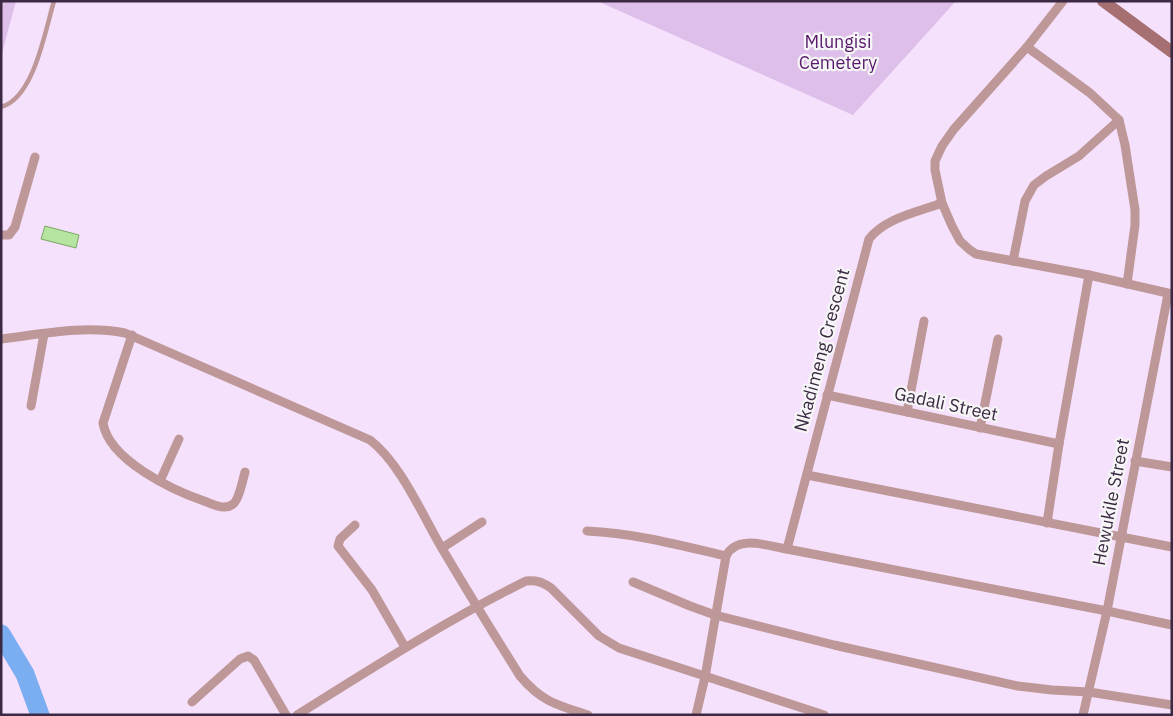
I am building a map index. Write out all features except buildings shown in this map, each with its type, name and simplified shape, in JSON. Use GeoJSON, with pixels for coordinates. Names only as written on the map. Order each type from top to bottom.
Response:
{"type":"FeatureCollection","features":[{"type":"Feature","properties":{"kind":"street"},"geometry":{"type":"LineString","coordinates":[[1063,1],[1027,47],[954,129],[942,146],[935,161],[942,203],[957,236],[976,254],[1089,275],[1170,294]]}},
{"type":"Feature","properties":{"kind":"street"},"geometry":{"type":"LineString","coordinates":[[1103,1],[1172,52]]}},
{"type":"Feature","properties":{"kind":"street"},"geometry":{"type":"LineString","coordinates":[[1027,47],[1090,93],[1118,120],[1125,145],[1135,210],[1127,284]]}},
{"type":"Feature","properties":{"kind":"street"},"geometry":{"type":"LineString","coordinates":[[1013,261],[1025,201],[1034,185],[1079,156],[1118,120]]}},
{"type":"Feature","properties":{"kind":"street"},"geometry":{"type":"LineString","coordinates":[[1,235],[9,235],[13,232],[35,157]]}},
{"type":"Feature","properties":{"kind":"street","name":"Nkadimeng Crescent"},"geometry":{"type":"LineString","coordinates":[[787,550],[869,239],[878,228],[888,223],[942,203]]}},
{"type":"Feature","properties":{"kind":"street"},"geometry":{"type":"LineString","coordinates":[[1047,523],[1089,275]]}},
{"type":"Feature","properties":{"kind":"street","name":"Hewukile Street"},"geometry":{"type":"LineString","coordinates":[[1083,715],[1107,611],[1120,536],[1170,294]]}},
{"type":"Feature","properties":{"kind":"street"},"geometry":{"type":"LineString","coordinates":[[907,412],[924,321]]}},
{"type":"Feature","properties":{"kind":"street"},"geometry":{"type":"LineString","coordinates":[[1,339],[98,330],[116,331],[132,335],[370,440],[379,447],[397,470],[477,607],[520,676],[537,694],[552,703],[588,715]]}},
{"type":"Feature","properties":{"kind":"street"},"geometry":{"type":"LineString","coordinates":[[31,406],[44,334]]}},
{"type":"Feature","properties":{"kind":"street"},"geometry":{"type":"LineString","coordinates":[[132,335],[103,423],[106,434],[118,449],[132,462],[160,481],[183,493],[226,507],[233,504],[236,500],[245,472]]}},
{"type":"Feature","properties":{"kind":"street"},"geometry":{"type":"LineString","coordinates":[[980,428],[998,338]]}},
{"type":"Feature","properties":{"kind":"street","name":"Gadali Street"},"geometry":{"type":"LineString","coordinates":[[827,396],[1059,444]]}},
{"type":"Feature","properties":{"kind":"street"},"geometry":{"type":"LineString","coordinates":[[160,481],[179,439]]}},
{"type":"Feature","properties":{"kind":"street"},"geometry":{"type":"LineString","coordinates":[[1135,461],[1172,467]]}},
{"type":"Feature","properties":{"kind":"street"},"geometry":{"type":"LineString","coordinates":[[807,475],[1172,547]]}},
{"type":"Feature","properties":{"kind":"street"},"geometry":{"type":"LineString","coordinates":[[442,548],[482,522]]}},
{"type":"Feature","properties":{"kind":"street"},"geometry":{"type":"LineString","coordinates":[[355,525],[340,539],[338,546],[372,590],[405,647]]}},
{"type":"Feature","properties":{"kind":"street"},"geometry":{"type":"LineString","coordinates":[[587,531],[639,536],[726,556]]}},
{"type":"Feature","properties":{"kind":"street"},"geometry":{"type":"LineString","coordinates":[[696,715],[705,677],[726,556],[732,548],[746,543],[1172,625]]}},
{"type":"Feature","properties":{"kind":"street"},"geometry":{"type":"LineString","coordinates":[[297,715],[405,647],[526,581],[538,580],[558,595],[588,626],[608,642],[632,653],[824,715]]}},
{"type":"Feature","properties":{"kind":"street"},"geometry":{"type":"LineString","coordinates":[[633,582],[715,615],[834,645],[999,682],[1052,690],[1089,692],[1172,705]]}},
{"type":"Feature","properties":{"kind":"street"},"geometry":{"type":"LineString","coordinates":[[192,702],[240,659],[248,656],[254,660],[286,715]]}},
{"type":"Feature","properties":{"kind":"lane"},"geometry":{"type":"LineString","coordinates":[[1,108],[8,106],[18,98],[29,80],[54,1]]}},
{"type":"Feature","properties":{"kind":"green space"},"geometry":{"type":"Polygon","coordinates":[[[1,1],[16,1],[1,57],[1,1]]]}},
{"type":"Feature","properties":{"kind":"green space","name":"Mlungisi Cemetery"},"geometry":{"type":"Polygon","coordinates":[[[597,1],[956,1],[853,115],[597,1]]]}},
{"type":"Feature","properties":{"kind":"waterway"},"geometry":{"type":"LineString","coordinates":[[1,634],[25,674],[40,715]]}}]}
